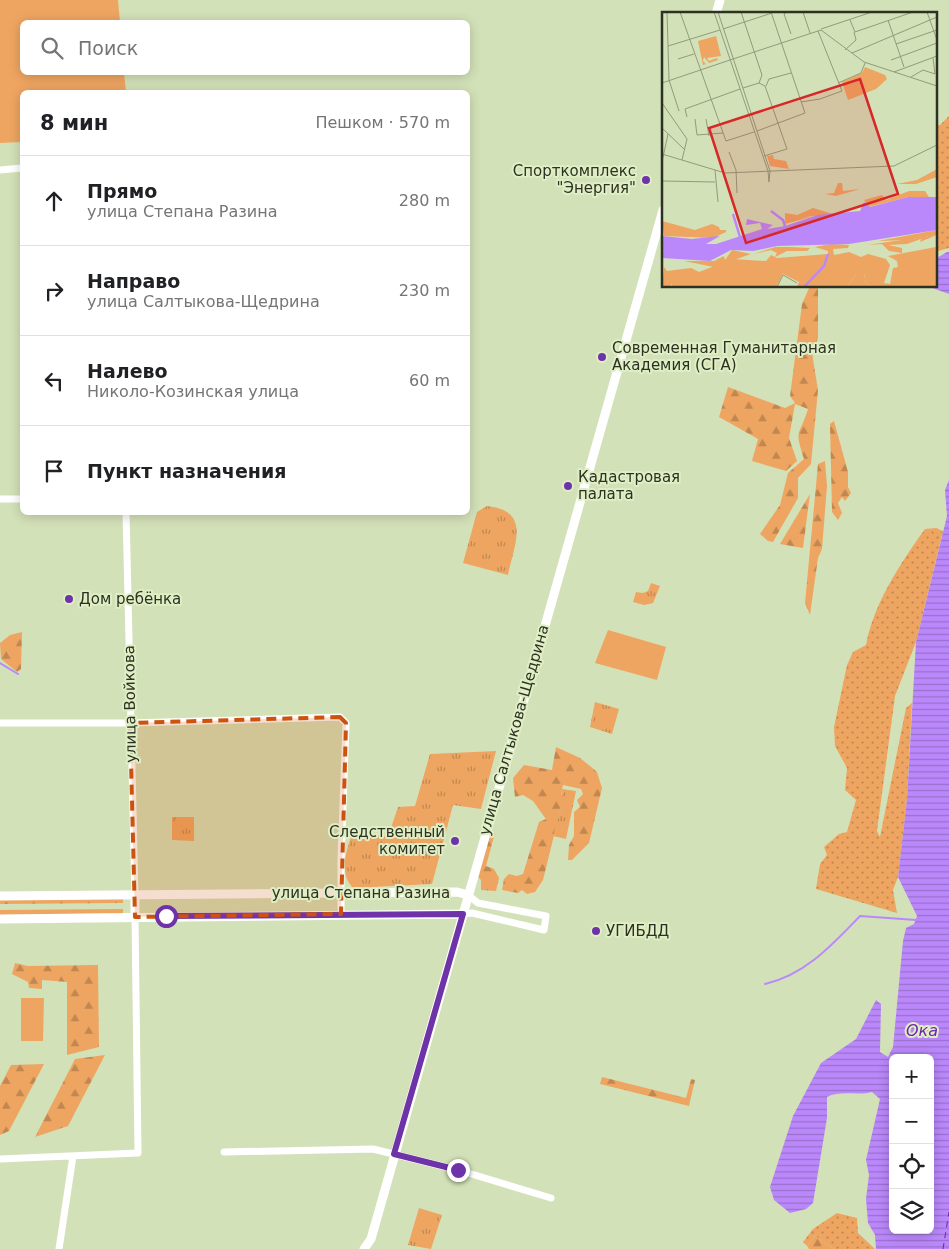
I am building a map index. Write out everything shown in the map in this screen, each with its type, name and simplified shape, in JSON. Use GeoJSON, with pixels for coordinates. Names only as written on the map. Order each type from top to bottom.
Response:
{"type":"FeatureCollection","features":[{"type":"Feature","properties":{"kind":"main road","name":"улица Салтыкова-Щедрина"},"geometry":{"type":"LineString","coordinates":[[364,1249],[371,1239],[662,214]]}},
{"type":"Feature","properties":{"kind":"main road","name":"улица Степана Разина"},"geometry":{"type":"LineString","coordinates":[[0,896],[457,892],[468,895]]}},
{"type":"Feature","properties":{"kind":"main road"},"geometry":{"type":"LineString","coordinates":[[135,895],[135,917]]}},
{"type":"Feature","properties":{"kind":"main road","name":"улица Степана Разина"},"geometry":{"type":"LineString","coordinates":[[0,918],[463,914]]}},
{"type":"Feature","properties":{"kind":"street"},"geometry":{"type":"LineString","coordinates":[[0,170],[20,168]]}},
{"type":"Feature","properties":{"kind":"street"},"geometry":{"type":"LineString","coordinates":[[0,499],[20,499]]}},
{"type":"Feature","properties":{"kind":"street","name":"улица Войкова"},"geometry":{"type":"LineString","coordinates":[[126,515],[135,895]]}},
{"type":"Feature","properties":{"kind":"street"},"geometry":{"type":"LineString","coordinates":[[0,723],[130,723],[340,717],[346,723],[341,914]]}},
{"type":"Feature","properties":{"kind":"street","name":"улица Степана Разина"},"geometry":{"type":"LineString","coordinates":[[463,914],[472,913],[544,930],[546,916],[478,903],[468,895]]}},
{"type":"Feature","properties":{"kind":"street"},"geometry":{"type":"LineString","coordinates":[[0,1159],[138,1154],[135,917]]}},
{"type":"Feature","properties":{"kind":"street"},"geometry":{"type":"LineString","coordinates":[[224,1152],[373,1149],[551,1198]]}},
{"type":"Feature","properties":{"kind":"street"},"geometry":{"type":"LineString","coordinates":[[59,1249],[73,1156]]}},
{"type":"Feature","properties":{"kind":"highlighted area"},"geometry":{"type":"Polygon","coordinates":[[[340,717],[346,723],[341,914],[135,917],[130,723],[340,717]]]}},
{"type":"Feature","properties":{"kind":"green space"},"geometry":{"type":"Polygon","coordinates":[[[0,0],[118,0],[120,20],[20,20],[20,75],[124,75],[126,90],[20,90],[20,142],[0,143],[0,0]]]}},
{"type":"Feature","properties":{"kind":"green space"},"geometry":{"type":"Polygon","coordinates":[[[949,116],[949,248],[936,252],[936,125],[940,125],[949,116]]]}},
{"type":"Feature","properties":{"kind":"green space"},"geometry":{"type":"Polygon","coordinates":[[[809,288],[818,288],[818,338],[812,353],[818,390],[811,464],[798,478],[798,498],[773,542],[768,541],[760,534],[780,505],[788,473],[804,459],[798,437],[808,409],[795,404],[789,438],[797,461],[786,471],[752,461],[758,439],[719,417],[728,387],[785,408],[795,403],[790,396],[802,304],[809,288]]]}},
{"type":"Feature","properties":{"kind":"green space"},"geometry":{"type":"Polygon","coordinates":[[[834,421],[848,472],[848,487],[851,493],[845,501],[842,497],[838,503],[842,513],[838,520],[832,512],[830,424],[834,421]]]}},
{"type":"Feature","properties":{"kind":"green space"},"geometry":{"type":"Polygon","coordinates":[[[825,461],[827,486],[822,549],[818,558],[810,615],[805,603],[818,464],[825,461]]]}},
{"type":"Feature","properties":{"kind":"green space"},"geometry":{"type":"Polygon","coordinates":[[[810,494],[803,548],[780,544],[810,494]]]}},
{"type":"Feature","properties":{"kind":"green space"},"geometry":{"type":"Polygon","coordinates":[[[487,506],[501,509],[510,515],[515,522],[517,531],[516,541],[508,575],[463,563],[477,512],[487,506]]]}},
{"type":"Feature","properties":{"kind":"green space"},"geometry":{"type":"Polygon","coordinates":[[[936,528],[943,531],[916,642],[895,696],[877,831],[880,837],[906,708],[912,703],[907,799],[898,877],[893,890],[897,913],[816,889],[820,864],[827,855],[824,847],[839,834],[847,832],[856,800],[845,790],[847,768],[835,746],[834,727],[847,665],[853,652],[866,645],[875,614],[889,584],[906,556],[925,529],[936,528]]]}},
{"type":"Feature","properties":{"kind":"green space"},"geometry":{"type":"Polygon","coordinates":[[[651,583],[660,586],[653,603],[644,605],[633,602],[636,592],[643,593],[648,591],[651,583]]]}},
{"type":"Feature","properties":{"kind":"green space"},"geometry":{"type":"Polygon","coordinates":[[[608,630],[666,647],[657,680],[595,663],[608,630]]]}},
{"type":"Feature","properties":{"kind":"green space"},"geometry":{"type":"Polygon","coordinates":[[[22,632],[21,669],[17,672],[1,659],[0,643],[10,635],[22,632]]]}},
{"type":"Feature","properties":{"kind":"green space"},"geometry":{"type":"Polygon","coordinates":[[[595,702],[619,709],[612,734],[590,727],[595,702]]]}},
{"type":"Feature","properties":{"kind":"green space"},"geometry":{"type":"Polygon","coordinates":[[[556,747],[580,758],[597,772],[602,788],[589,843],[572,860],[568,860],[569,845],[574,836],[574,812],[580,807],[577,800],[583,794],[581,789],[563,785],[561,794],[563,799],[543,880],[535,892],[527,894],[522,890],[518,893],[502,890],[504,879],[509,874],[517,876],[523,874],[539,822],[546,819],[533,801],[523,795],[515,797],[513,778],[524,765],[552,770],[556,747]]]}},
{"type":"Feature","properties":{"kind":"green space"},"geometry":{"type":"Polygon","coordinates":[[[496,751],[481,809],[453,805],[432,884],[353,888],[348,882],[345,861],[353,831],[388,837],[398,807],[415,806],[430,754],[496,751]]]}},
{"type":"Feature","properties":{"kind":"green space"},"geometry":{"type":"Polygon","coordinates":[[[562,789],[576,791],[566,839],[553,836],[561,807],[562,789]]]}},
{"type":"Feature","properties":{"kind":"green space"},"geometry":{"type":"Polygon","coordinates":[[[172,817],[194,817],[194,841],[172,840],[172,817]]]}},
{"type":"Feature","properties":{"kind":"green space"},"geometry":{"type":"Polygon","coordinates":[[[490,832],[495,833],[486,866],[494,869],[499,878],[496,891],[481,890],[481,880],[477,876],[490,832]]]}},
{"type":"Feature","properties":{"kind":"green space"},"geometry":{"type":"Polygon","coordinates":[[[123,898],[123,903],[0,904],[0,899],[123,898]]]}},
{"type":"Feature","properties":{"kind":"green space"},"geometry":{"type":"Polygon","coordinates":[[[123,909],[123,913],[0,915],[0,910],[123,909]]]}},
{"type":"Feature","properties":{"kind":"green space"},"geometry":{"type":"Polygon","coordinates":[[[15,963],[28,966],[98,965],[99,1047],[67,1055],[67,982],[42,980],[42,989],[29,988],[28,982],[12,974],[15,963]]]}},
{"type":"Feature","properties":{"kind":"green space"},"geometry":{"type":"Polygon","coordinates":[[[21,998],[44,998],[43,1041],[21,1041],[21,998]]]}},
{"type":"Feature","properties":{"kind":"green space"},"geometry":{"type":"Polygon","coordinates":[[[105,1055],[68,1126],[35,1137],[75,1059],[105,1055]]]}},
{"type":"Feature","properties":{"kind":"green space"},"geometry":{"type":"Polygon","coordinates":[[[44,1064],[9,1131],[0,1135],[0,1086],[11,1065],[44,1064]]]}},
{"type":"Feature","properties":{"kind":"green space"},"geometry":{"type":"Polygon","coordinates":[[[602,1077],[686,1098],[691,1079],[695,1080],[689,1106],[600,1084],[602,1077]]]}},
{"type":"Feature","properties":{"kind":"green space"},"geometry":{"type":"Polygon","coordinates":[[[0,1108],[11,1113],[2,1131],[0,1130],[0,1108]]]}},
{"type":"Feature","properties":{"kind":"green space"},"geometry":{"type":"Polygon","coordinates":[[[419,1208],[442,1215],[431,1249],[408,1245],[419,1208]]]}},
{"type":"Feature","properties":{"kind":"green space"},"geometry":{"type":"Polygon","coordinates":[[[837,1213],[857,1218],[858,1233],[875,1249],[834,1249],[815,1236],[807,1246],[803,1242],[813,1229],[837,1213]]]}},
{"type":"Feature","properties":{"kind":"green space"},"geometry":{"type":"Polygon","coordinates":[[[815,1236],[834,1249],[809,1249],[807,1246],[815,1236]]]}},
{"type":"Feature","properties":{"kind":"water"},"geometry":{"type":"Polygon","coordinates":[[[949,252],[949,294],[932,288],[936,288],[936,258],[949,252]]]}},
{"type":"Feature","properties":{"kind":"water","name":"Ока"},"geometry":{"type":"Polygon","coordinates":[[[949,480],[949,1249],[876,1249],[875,1235],[868,1223],[866,1199],[869,1175],[866,1160],[880,1099],[872,1092],[838,1094],[827,1097],[827,1118],[813,1203],[806,1209],[790,1213],[774,1200],[770,1187],[793,1116],[821,1063],[856,1039],[876,1000],[881,1004],[880,1052],[888,1057],[889,1055],[889,1234],[934,1234],[934,1054],[890,1054],[893,1047],[903,941],[906,928],[914,924],[917,916],[898,877],[907,799],[916,642],[947,516],[945,490],[949,480]]]}},
{"type":"Feature","properties":{"kind":"waterway"},"geometry":{"type":"LineString","coordinates":[[0,663],[18,674]]}},
{"type":"Feature","properties":{"kind":"waterway"},"geometry":{"type":"LineString","coordinates":[[765,984],[793,974],[817,958],[860,916],[916,920]]}},
{"type":"Feature","properties":{"kind":"ferry route"},"geometry":{"type":"LineString","coordinates":[[943,1249],[949,1212]]}},
{"type":"Feature","properties":{"kind":"place","name":"Спорткомплекс \"Энергия\""},"geometry":{"type":"Point","coordinates":[646,180]}},
{"type":"Feature","properties":{"kind":"place","name":"Современная Гуманитарная Академия (СГА)"},"geometry":{"type":"Point","coordinates":[602,357]}},
{"type":"Feature","properties":{"kind":"place","name":"Кадастровая палата"},"geometry":{"type":"Point","coordinates":[568,486]}},
{"type":"Feature","properties":{"kind":"place","name":"Дом ребёнка"},"geometry":{"type":"Point","coordinates":[69,599]}},
{"type":"Feature","properties":{"kind":"place","name":"Следственный комитет"},"geometry":{"type":"Point","coordinates":[455,841]}},
{"type":"Feature","properties":{"kind":"place","name":"УГИБДД"},"geometry":{"type":"Point","coordinates":[596,931]}},
{"type":"Feature","properties":{"kind":"route"},"geometry":{"type":"LineString","coordinates":[[166,916],[463,914],[394,1154],[458,1170]]}}]}
